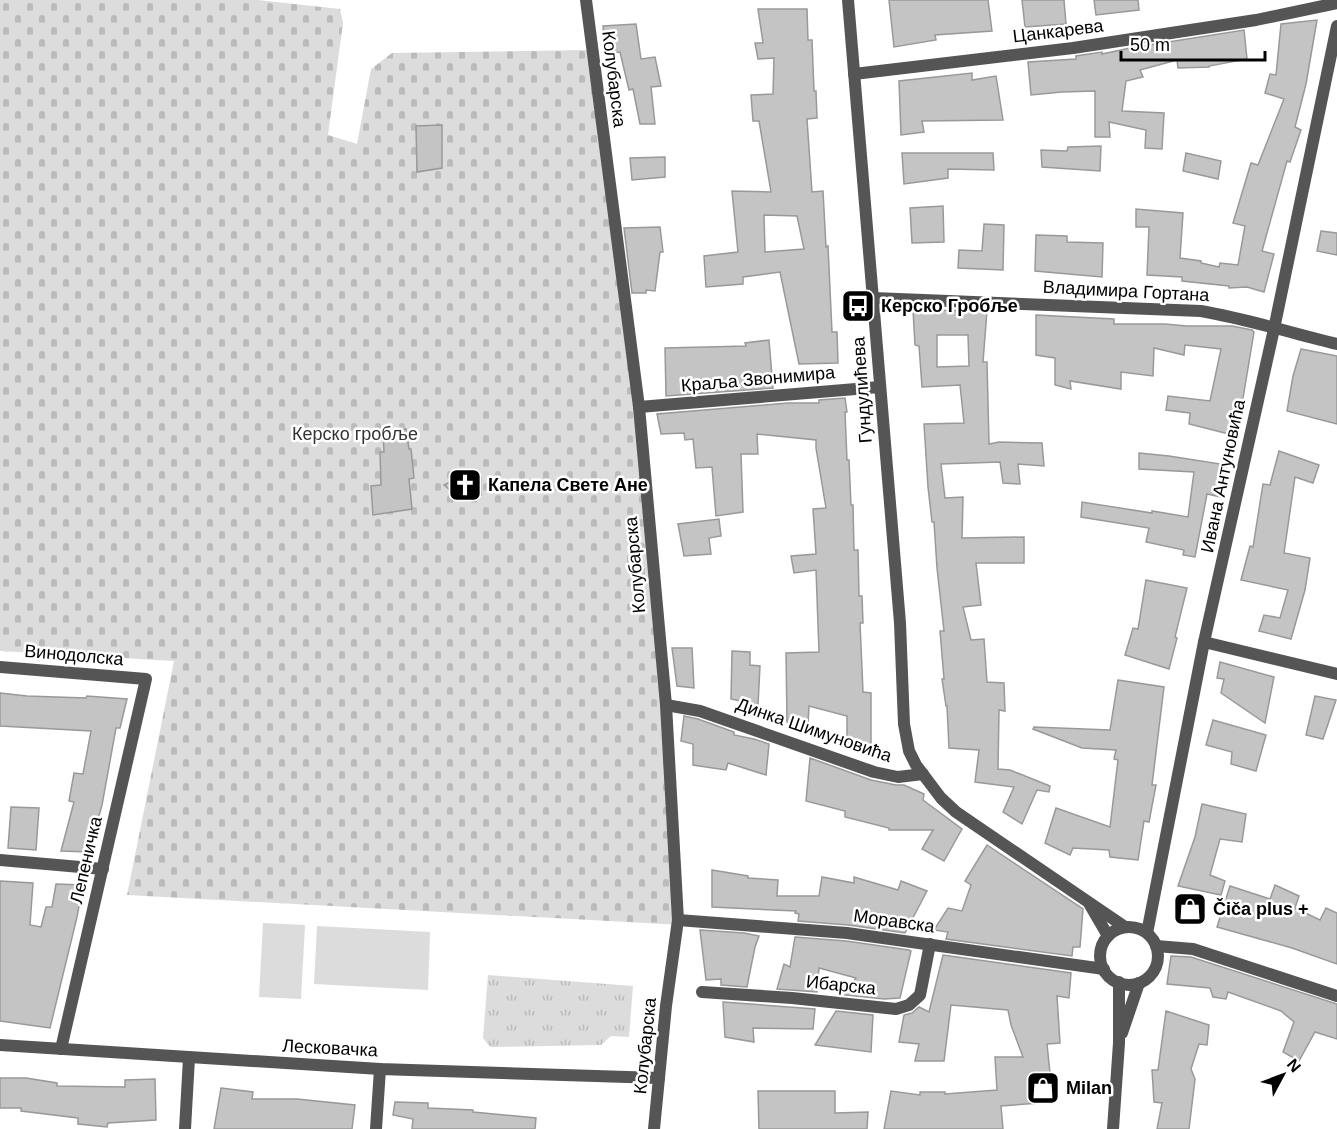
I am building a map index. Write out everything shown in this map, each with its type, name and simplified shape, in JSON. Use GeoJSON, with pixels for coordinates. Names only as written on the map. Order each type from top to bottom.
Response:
{"type":"FeatureCollection","features":[{"type":"Feature","properties":{"kind":"street","name":"Колубарска"},"geometry":{"type":"LineString","coordinates":[[586,0],[639,407],[666,705],[678,920],[666,1006],[654,1129]]}},
{"type":"Feature","properties":{"kind":"street","name":"Гундулићева"},"geometry":{"type":"LineString","coordinates":[[848,0],[900,623],[904,724],[909,751],[923,774]]}},
{"type":"Feature","properties":{"kind":"street","name":"Цанкарева"},"geometry":{"type":"LineString","coordinates":[[854,74],[1073,48],[1256,20],[1337,3]]}},
{"type":"Feature","properties":{"kind":"street","name":"Ивана Антуновића"},"geometry":{"type":"LineString","coordinates":[[1147,933],[1204,642],[1274,329],[1337,26]]}},
{"type":"Feature","properties":{"kind":"street","name":"Владимира Гортана"},"geometry":{"type":"LineString","coordinates":[[873,298],[1201,311],[1337,344]]}},
{"type":"Feature","properties":{"kind":"street","name":"Краља Звонимира"},"geometry":{"type":"LineString","coordinates":[[639,407],[880,387]]}},
{"type":"Feature","properties":{"kind":"street"},"geometry":{"type":"LineString","coordinates":[[1204,642],[1337,674]]}},
{"type":"Feature","properties":{"kind":"street","name":"Винодолска"},"geometry":{"type":"LineString","coordinates":[[0,667],[146,679]]}},
{"type":"Feature","properties":{"kind":"street","name":"Лепеничка"},"geometry":{"type":"LineString","coordinates":[[61,1049],[146,679]]}},
{"type":"Feature","properties":{"kind":"street","name":"Динка Шимуновића"},"geometry":{"type":"LineString","coordinates":[[666,705],[700,711],[874,772],[898,777],[923,774]]}},
{"type":"Feature","properties":{"kind":"street"},"geometry":{"type":"LineString","coordinates":[[923,774],[956,813],[1125,927]]}},
{"type":"Feature","properties":{"kind":"street"},"geometry":{"type":"LineString","coordinates":[[0,860],[103,869]]}},
{"type":"Feature","properties":{"kind":"street"},"geometry":{"type":"LineString","coordinates":[[1088,901],[1108,936]]}},
{"type":"Feature","properties":{"kind":"street","name":"Моравска"},"geometry":{"type":"LineString","coordinates":[[678,920],[847,933],[1104,969]]}},
{"type":"Feature","properties":{"kind":"street"},"geometry":{"type":"LineString","coordinates":[[1125,927],[1137,928],[1147,933],[1156,946],[1158,957],[1149,977],[1139,983],[1128,985],[1110,977],[1101,959],[1101,950],[1108,936],[1125,927]]}},
{"type":"Feature","properties":{"kind":"street","name":"Ибарска"},"geometry":{"type":"LineString","coordinates":[[702,992],[792,998],[896,1009],[909,1005],[920,994],[930,944]]}},
{"type":"Feature","properties":{"kind":"street"},"geometry":{"type":"LineString","coordinates":[[1156,946],[1193,950],[1337,996]]}},
{"type":"Feature","properties":{"kind":"street"},"geometry":{"type":"LineString","coordinates":[[1113,1129],[1119,1043],[1119,982]]}},
{"type":"Feature","properties":{"kind":"street"},"geometry":{"type":"LineString","coordinates":[[1119,1043],[1139,983]]}},
{"type":"Feature","properties":{"kind":"street","name":"Лесковачка"},"geometry":{"type":"LineString","coordinates":[[0,1045],[380,1069],[659,1078]]}},
{"type":"Feature","properties":{"kind":"street"},"geometry":{"type":"LineString","coordinates":[[185,1129],[189,1058]]}},
{"type":"Feature","properties":{"kind":"street"},"geometry":{"type":"LineString","coordinates":[[376,1129],[380,1069]]}},
{"type":"Feature","properties":{"kind":"green space","name":"Керско гробље"},"geometry":{"type":"Polygon","coordinates":[[[0,0],[258,0],[340,9],[343,23],[328,135],[357,144],[371,69],[392,53],[587,50],[646,422],[682,925],[127,895],[174,661],[0,651],[0,0]]]}},
{"type":"Feature","properties":{"kind":"green space"},"geometry":{"type":"Polygon","coordinates":[[[263,923],[305,925],[301,999],[259,997],[263,923]]]}},
{"type":"Feature","properties":{"kind":"green space"},"geometry":{"type":"Polygon","coordinates":[[[317,926],[430,932],[428,990],[314,984],[317,926]]]}},
{"type":"Feature","properties":{"kind":"green space"},"geometry":{"type":"Polygon","coordinates":[[[488,975],[633,986],[629,1037],[611,1036],[601,1045],[490,1047],[483,1038],[488,975]]]}},
{"type":"Feature","properties":{"kind":"building"},"geometry":{"type":"Polygon","coordinates":[[[889,0],[988,0],[992,31],[935,35],[936,40],[894,47],[889,0]]]}},
{"type":"Feature","properties":{"kind":"building"},"geometry":{"type":"Polygon","coordinates":[[[1022,0],[1064,0],[1066,24],[1025,27],[1022,0]]]}},
{"type":"Feature","properties":{"kind":"building"},"geometry":{"type":"Polygon","coordinates":[[[1094,0],[1138,0],[1139,10],[1096,15],[1094,0]]]}},
{"type":"Feature","properties":{"kind":"building"},"geometry":{"type":"Polygon","coordinates":[[[758,9],[807,9],[808,40],[812,40],[817,118],[807,119],[812,192],[823,191],[832,332],[837,332],[838,363],[799,364],[780,272],[743,277],[743,284],[706,287],[704,256],[738,252],[732,191],[771,192],[759,121],[753,121],[751,95],[773,94],[774,58],[758,59],[755,43],[763,43],[758,9]],[[764,215],[765,252],[804,249],[797,216],[764,215]]]}},
{"type":"Feature","properties":{"kind":"building"},"geometry":{"type":"Polygon","coordinates":[[[1317,20],[1306,84],[1295,127],[1301,130],[1290,162],[1287,161],[1262,251],[1274,254],[1264,292],[1247,287],[1229,288],[1229,286],[1182,281],[1182,277],[1147,275],[1149,227],[1136,227],[1136,209],[1183,213],[1180,258],[1219,267],[1220,263],[1238,265],[1245,226],[1233,223],[1251,163],[1258,165],[1284,99],[1265,93],[1270,74],[1276,75],[1281,24],[1317,20]]]}},
{"type":"Feature","properties":{"kind":"building"},"geometry":{"type":"Polygon","coordinates":[[[636,24],[641,59],[655,57],[661,86],[651,87],[655,124],[640,124],[633,89],[629,90],[620,52],[605,54],[603,26],[636,24]]]}},
{"type":"Feature","properties":{"kind":"building"},"geometry":{"type":"Polygon","coordinates":[[[1244,30],[1247,59],[1209,67],[1178,68],[1177,60],[1140,70],[1143,77],[1126,81],[1122,111],[1164,113],[1162,149],[1145,148],[1146,130],[1109,122],[1110,137],[1095,137],[1095,91],[1031,95],[1028,62],[1076,59],[1076,56],[1102,52],[1102,54],[1244,30]]]}},
{"type":"Feature","properties":{"kind":"building"},"geometry":{"type":"Polygon","coordinates":[[[972,73],[972,80],[996,76],[1003,120],[922,121],[924,132],[901,135],[899,81],[972,73]]]}},
{"type":"Feature","properties":{"kind":"building"},"geometry":{"type":"Polygon","coordinates":[[[442,125],[442,168],[417,172],[416,126],[442,125]]]}},
{"type":"Feature","properties":{"kind":"building"},"geometry":{"type":"Polygon","coordinates":[[[1101,146],[1100,171],[1042,167],[1041,150],[1067,151],[1068,147],[1101,146]]]}},
{"type":"Feature","properties":{"kind":"building"},"geometry":{"type":"Polygon","coordinates":[[[902,153],[993,153],[994,170],[948,169],[948,178],[904,184],[902,153]]]}},
{"type":"Feature","properties":{"kind":"building"},"geometry":{"type":"Polygon","coordinates":[[[1186,153],[1221,161],[1218,179],[1183,171],[1186,153]]]}},
{"type":"Feature","properties":{"kind":"building"},"geometry":{"type":"Polygon","coordinates":[[[665,157],[665,177],[632,180],[630,158],[665,157]]]}},
{"type":"Feature","properties":{"kind":"building"},"geometry":{"type":"Polygon","coordinates":[[[943,206],[944,242],[912,243],[910,208],[943,206]]]}},
{"type":"Feature","properties":{"kind":"building"},"geometry":{"type":"Polygon","coordinates":[[[984,224],[1004,225],[1003,270],[958,268],[959,250],[982,251],[984,224]]]}},
{"type":"Feature","properties":{"kind":"building"},"geometry":{"type":"Polygon","coordinates":[[[660,227],[663,252],[660,252],[655,291],[632,293],[624,228],[660,227]]]}},
{"type":"Feature","properties":{"kind":"building"},"geometry":{"type":"Polygon","coordinates":[[[1321,231],[1337,233],[1337,255],[1317,251],[1321,231]]]}},
{"type":"Feature","properties":{"kind":"building"},"geometry":{"type":"Polygon","coordinates":[[[1036,235],[1067,236],[1067,242],[1103,243],[1102,277],[1035,271],[1036,235]]]}},
{"type":"Feature","properties":{"kind":"building"},"geometry":{"type":"Polygon","coordinates":[[[913,310],[987,311],[983,362],[987,362],[989,444],[999,442],[1042,443],[1044,466],[1018,464],[1020,484],[1003,483],[1000,462],[941,464],[945,498],[963,497],[962,538],[1024,537],[1024,563],[976,563],[981,605],[963,607],[971,640],[984,639],[987,682],[1004,683],[1005,711],[999,710],[998,769],[1010,770],[1050,786],[1049,792],[1037,790],[1022,824],[1003,812],[1014,787],[975,782],[979,750],[949,748],[947,706],[942,679],[944,679],[940,631],[944,631],[934,522],[932,522],[928,487],[924,424],[964,423],[960,385],[922,387],[919,346],[915,345],[913,310]],[[937,335],[937,367],[969,366],[968,335],[937,335]]]}},
{"type":"Feature","properties":{"kind":"building"},"geometry":{"type":"Polygon","coordinates":[[[1036,315],[1114,319],[1114,324],[1232,326],[1252,330],[1254,332],[1241,410],[1233,435],[1189,424],[1190,413],[1166,410],[1168,396],[1210,401],[1221,349],[1185,345],[1184,355],[1154,348],[1153,376],[1121,372],[1121,389],[1070,381],[1071,389],[1055,385],[1055,358],[1036,355],[1036,315]]]}},
{"type":"Feature","properties":{"kind":"building"},"geometry":{"type":"Polygon","coordinates":[[[769,340],[773,388],[666,396],[665,348],[746,346],[745,343],[769,340]]]}},
{"type":"Feature","properties":{"kind":"building"},"geometry":{"type":"Polygon","coordinates":[[[1301,349],[1337,356],[1337,424],[1287,411],[1293,376],[1301,349]]]}},
{"type":"Feature","properties":{"kind":"building"},"geometry":{"type":"Polygon","coordinates":[[[845,398],[854,550],[858,550],[859,596],[862,596],[863,623],[860,623],[863,692],[871,693],[871,744],[847,743],[847,716],[809,706],[808,725],[787,722],[786,653],[819,652],[816,570],[794,573],[791,556],[816,554],[813,509],[826,508],[816,440],[757,434],[758,454],[741,454],[743,512],[716,516],[712,467],[696,468],[693,439],[685,440],[684,433],[661,434],[657,414],[788,403],[819,403],[819,400],[845,398]]]}},
{"type":"Feature","properties":{"kind":"building"},"geometry":{"type":"Polygon","coordinates":[[[406,429],[414,478],[409,479],[412,509],[373,515],[371,486],[381,485],[380,452],[384,452],[383,431],[406,429]]]}},
{"type":"Feature","properties":{"kind":"building"},"geometry":{"type":"Polygon","coordinates":[[[1279,451],[1319,465],[1313,483],[1295,477],[1284,553],[1310,558],[1305,590],[1291,639],[1259,631],[1264,615],[1280,618],[1288,590],[1241,580],[1250,546],[1253,547],[1263,484],[1270,485],[1279,451]]]}},
{"type":"Feature","properties":{"kind":"building"},"geometry":{"type":"Polygon","coordinates":[[[1139,453],[1227,465],[1221,497],[1207,494],[1195,557],[1183,555],[1184,550],[1146,542],[1149,528],[1081,517],[1082,502],[1188,517],[1194,472],[1139,469],[1139,453]]]}},
{"type":"Feature","properties":{"kind":"building","name":"Капела Свете Ане"},"geometry":{"type":"Polygon","coordinates":[[[481,477],[481,495],[457,496],[444,485],[458,478],[481,477]]]}},
{"type":"Feature","properties":{"kind":"building"},"geometry":{"type":"Polygon","coordinates":[[[719,519],[721,536],[709,538],[711,554],[684,556],[678,524],[719,519]]]}},
{"type":"Feature","properties":{"kind":"building"},"geometry":{"type":"Polygon","coordinates":[[[1146,580],[1187,588],[1169,669],[1125,655],[1133,628],[1138,629],[1146,580]]]}},
{"type":"Feature","properties":{"kind":"building"},"geometry":{"type":"Polygon","coordinates":[[[672,648],[692,648],[694,688],[677,686],[672,648]]]}},
{"type":"Feature","properties":{"kind":"building"},"geometry":{"type":"Polygon","coordinates":[[[732,651],[750,652],[750,665],[760,666],[758,705],[731,699],[732,651]]]}},
{"type":"Feature","properties":{"kind":"building"},"geometry":{"type":"Polygon","coordinates":[[[1220,662],[1274,677],[1265,723],[1221,693],[1224,679],[1217,678],[1220,662]]]}},
{"type":"Feature","properties":{"kind":"building"},"geometry":{"type":"Polygon","coordinates":[[[1118,680],[1164,687],[1152,785],[1156,785],[1149,822],[1144,821],[1138,860],[1110,857],[1109,850],[1073,848],[1070,855],[1045,843],[1056,808],[1110,827],[1118,760],[1114,759],[1116,750],[1082,748],[1033,729],[1034,727],[1110,730],[1118,680]]]}},
{"type":"Feature","properties":{"kind":"building"},"geometry":{"type":"Polygon","coordinates":[[[0,693],[127,699],[120,728],[116,728],[102,805],[89,852],[61,851],[74,802],[69,801],[74,773],[83,774],[91,731],[0,726],[0,693]]]}},
{"type":"Feature","properties":{"kind":"building"},"geometry":{"type":"Polygon","coordinates":[[[1315,696],[1336,700],[1323,739],[1306,735],[1315,696]]]}},
{"type":"Feature","properties":{"kind":"building"},"geometry":{"type":"Polygon","coordinates":[[[684,716],[734,732],[734,735],[769,744],[766,775],[728,763],[726,770],[693,765],[693,744],[681,741],[684,716]]]}},
{"type":"Feature","properties":{"kind":"building"},"geometry":{"type":"Polygon","coordinates":[[[1213,720],[1266,735],[1256,771],[1231,764],[1232,752],[1206,745],[1213,720]]]}},
{"type":"Feature","properties":{"kind":"building"},"geometry":{"type":"Polygon","coordinates":[[[810,758],[871,780],[904,785],[924,794],[923,800],[962,829],[944,861],[922,849],[933,830],[889,830],[889,828],[845,817],[845,811],[806,801],[810,758]]]}},
{"type":"Feature","properties":{"kind":"building"},"geometry":{"type":"Polygon","coordinates":[[[1202,804],[1246,814],[1242,842],[1220,839],[1210,875],[1225,881],[1221,895],[1178,886],[1195,837],[1202,804]]]}},
{"type":"Feature","properties":{"kind":"building"},"geometry":{"type":"Polygon","coordinates":[[[11,807],[39,808],[36,850],[8,848],[11,807]]]}},
{"type":"Feature","properties":{"kind":"building"},"geometry":{"type":"Polygon","coordinates":[[[987,845],[1083,909],[1080,947],[1073,947],[1072,956],[946,939],[948,932],[934,930],[948,908],[962,911],[971,885],[965,881],[987,845]]]}},
{"type":"Feature","properties":{"kind":"building"},"geometry":{"type":"Polygon","coordinates":[[[712,870],[748,876],[748,878],[778,880],[777,896],[819,896],[822,877],[854,883],[854,877],[898,890],[901,881],[927,891],[905,933],[798,921],[799,914],[795,913],[796,911],[712,907],[712,870]]]}},
{"type":"Feature","properties":{"kind":"building"},"geometry":{"type":"Polygon","coordinates":[[[0,881],[33,883],[30,925],[41,927],[46,907],[52,907],[56,884],[83,885],[50,1028],[0,1021],[0,881]]]}},
{"type":"Feature","properties":{"kind":"building"},"geometry":{"type":"Polygon","coordinates":[[[1275,885],[1299,896],[1295,908],[1320,920],[1326,908],[1337,913],[1337,964],[1292,948],[1217,927],[1230,886],[1270,899],[1275,885]]]}},
{"type":"Feature","properties":{"kind":"building"},"geometry":{"type":"Polygon","coordinates":[[[700,930],[759,936],[747,987],[721,985],[721,979],[706,980],[700,930]]]}},
{"type":"Feature","properties":{"kind":"building"},"geometry":{"type":"Polygon","coordinates":[[[795,937],[846,941],[911,951],[900,998],[884,999],[845,995],[856,978],[819,968],[817,992],[777,989],[784,964],[790,967],[795,937]]]}},
{"type":"Feature","properties":{"kind":"building"},"geometry":{"type":"Polygon","coordinates":[[[943,955],[1071,973],[1069,998],[1057,996],[1060,1043],[1047,1044],[1053,1102],[1001,1106],[1003,1129],[884,1129],[891,1091],[920,1095],[920,1092],[945,1092],[945,1094],[997,1090],[995,1057],[1023,1057],[1008,1010],[951,1005],[944,1061],[915,1061],[919,1044],[899,1042],[904,1015],[912,1013],[919,1007],[929,1012],[943,955]]]}},
{"type":"Feature","properties":{"kind":"building"},"geometry":{"type":"Polygon","coordinates":[[[1171,956],[1191,957],[1337,1004],[1337,1039],[1315,1032],[1299,1061],[1283,1052],[1294,1022],[1281,1011],[1228,992],[1226,999],[1213,997],[1210,988],[1167,984],[1171,956]]]}},
{"type":"Feature","properties":{"kind":"building"},"geometry":{"type":"Polygon","coordinates":[[[723,1002],[815,1009],[813,1029],[753,1028],[754,1042],[725,1037],[723,1002]]]}},
{"type":"Feature","properties":{"kind":"building"},"geometry":{"type":"Polygon","coordinates":[[[836,1011],[873,1015],[871,1052],[815,1045],[836,1011]]]}},
{"type":"Feature","properties":{"kind":"building"},"geometry":{"type":"Polygon","coordinates":[[[1166,1011],[1209,1025],[1207,1045],[1199,1044],[1191,1069],[1195,1079],[1189,1129],[1157,1129],[1162,1103],[1154,1102],[1152,1070],[1158,1070],[1166,1011]]]}},
{"type":"Feature","properties":{"kind":"building"},"geometry":{"type":"Polygon","coordinates":[[[0,1078],[26,1078],[57,1083],[57,1086],[125,1087],[125,1080],[155,1079],[156,1120],[108,1123],[107,1127],[78,1124],[78,1118],[21,1111],[21,1108],[0,1108],[0,1078]]]}},
{"type":"Feature","properties":{"kind":"building"},"geometry":{"type":"Polygon","coordinates":[[[221,1088],[253,1092],[252,1099],[297,1099],[355,1105],[352,1129],[214,1129],[221,1088]]]}},
{"type":"Feature","properties":{"kind":"building"},"geometry":{"type":"Polygon","coordinates":[[[758,1091],[835,1091],[835,1113],[868,1112],[867,1129],[759,1129],[758,1091]]]}},
{"type":"Feature","properties":{"kind":"building"},"geometry":{"type":"Polygon","coordinates":[[[395,1102],[428,1103],[428,1108],[473,1110],[473,1112],[536,1118],[535,1129],[412,1129],[413,1119],[393,1115],[395,1102]]]}},
{"type":"Feature","properties":{"kind":"place","name":"Керско Гробље"},"geometry":{"type":"Point","coordinates":[858,306]}},
{"type":"Feature","properties":{"kind":"place","name":"Капела Свете Ане"},"geometry":{"type":"Point","coordinates":[465,485]}},
{"type":"Feature","properties":{"kind":"place","name":"Čiča plus +"},"geometry":{"type":"Point","coordinates":[1190,909]}},
{"type":"Feature","properties":{"kind":"place","name":"Milan"},"geometry":{"type":"Point","coordinates":[1043,1088]}}]}
